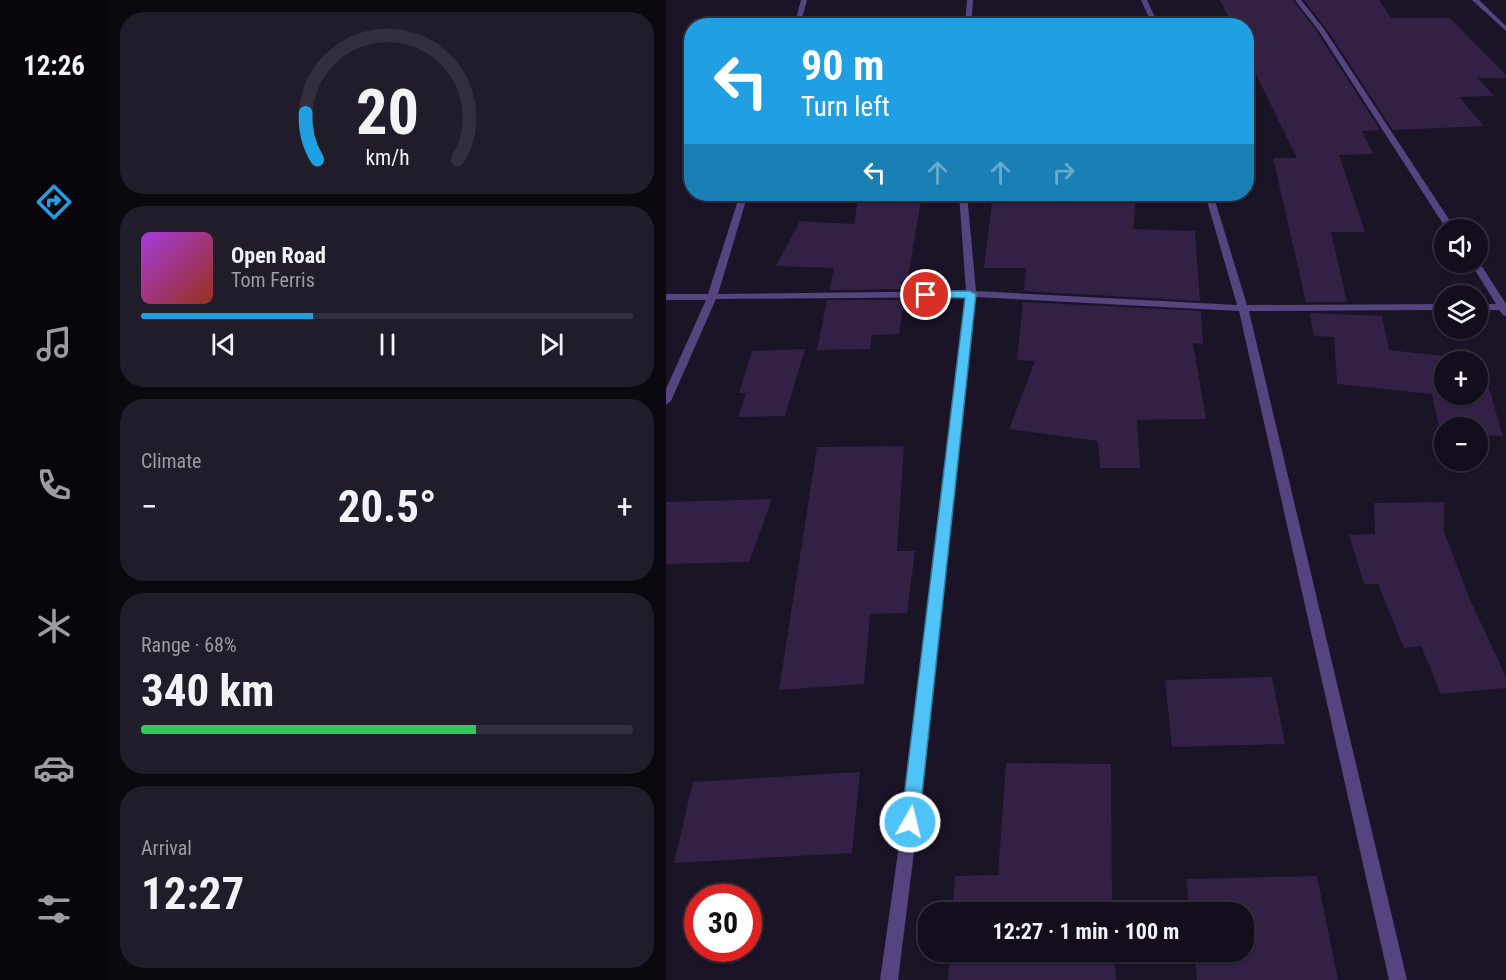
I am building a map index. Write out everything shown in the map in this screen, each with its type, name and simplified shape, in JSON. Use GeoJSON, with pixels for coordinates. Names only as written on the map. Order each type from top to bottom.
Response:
{"type":"FeatureCollection","features":[{"type":"Feature","properties":{"kind":"street"},"geometry":{"type":"LineString","coordinates":[[799,18],[804,0]]}},
{"type":"Feature","properties":{"kind":"street"},"geometry":{"type":"LineString","coordinates":[[969,18],[970,0]]}},
{"type":"Feature","properties":{"kind":"street"},"geometry":{"type":"LineString","coordinates":[[1144,0],[1152,18]]}},
{"type":"Feature","properties":{"kind":"street"},"geometry":{"type":"LineString","coordinates":[[1298,0],[1322,30],[1445,219]]}},
{"type":"Feature","properties":{"kind":"street"},"geometry":{"type":"LineString","coordinates":[[1475,0],[1506,28]]}},
{"type":"Feature","properties":{"kind":"street"},"geometry":{"type":"LineString","coordinates":[[666,401],[712,297],[742,201]]}},
{"type":"Feature","properties":{"kind":"street"},"geometry":{"type":"LineString","coordinates":[[889,980],[922,732],[970,294],[963,201]]}},
{"type":"Feature","properties":{"kind":"street"},"geometry":{"type":"LineString","coordinates":[[1211,201],[1244,308],[1398,980]]}},
{"type":"Feature","properties":{"kind":"street"},"geometry":{"type":"LineString","coordinates":[[1481,273],[1505,309]]}},
{"type":"Feature","properties":{"kind":"street"},"geometry":{"type":"LineString","coordinates":[[666,297],[970,294],[1244,308],[1434,307]]}},
{"type":"Feature","properties":{"kind":"street"},"geometry":{"type":"LineString","coordinates":[[1488,308],[1505,309]]}},
{"type":"Feature","properties":{"kind":"building"},"geometry":{"type":"Polygon","coordinates":[[[1220,0],[1293,0],[1317,32],[1380,130],[1362,131],[1373,154],[1339,155],[1365,232],[1331,232],[1347,302],[1306,302],[1273,158],[1297,158],[1254,70],[1254,18],[1229,18],[1220,0]]]}},
{"type":"Feature","properties":{"kind":"building"},"geometry":{"type":"Polygon","coordinates":[[[1304,0],[1379,0],[1391,18],[1450,18],[1506,75],[1506,78],[1478,78],[1494,96],[1459,97],[1484,126],[1393,130],[1326,28],[1304,0]]]}},
{"type":"Feature","properties":{"kind":"building"},"geometry":{"type":"Polygon","coordinates":[[[858,201],[921,201],[906,289],[829,290],[834,268],[776,266],[800,221],[854,224],[858,201]]]}},
{"type":"Feature","properties":{"kind":"building"},"geometry":{"type":"Polygon","coordinates":[[[992,201],[1136,201],[1133,229],[1195,231],[1200,301],[1024,291],[1026,268],[984,268],[992,201]]]}},
{"type":"Feature","properties":{"kind":"building"},"geometry":{"type":"Polygon","coordinates":[[[827,300],[904,300],[899,334],[872,335],[870,349],[817,350],[827,300]]]}},
{"type":"Feature","properties":{"kind":"building"},"geometry":{"type":"Polygon","coordinates":[[[1023,302],[1201,311],[1203,344],[1193,343],[1206,419],[1137,420],[1140,468],[1100,468],[1098,441],[1009,429],[1035,361],[1017,360],[1023,302]]]}},
{"type":"Feature","properties":{"kind":"building"},"geometry":{"type":"Polygon","coordinates":[[[1309,313],[1382,316],[1389,350],[1434,355],[1434,404],[1432,394],[1337,384],[1334,337],[1314,336],[1309,313]]]}},
{"type":"Feature","properties":{"kind":"building"},"geometry":{"type":"Polygon","coordinates":[[[805,349],[785,416],[738,417],[746,393],[739,393],[752,351],[805,349]]]}},
{"type":"Feature","properties":{"kind":"building"},"geometry":{"type":"Polygon","coordinates":[[[1488,385],[1503,436],[1488,435],[1488,417],[1437,417],[1434,405],[1488,405],[1488,385]]]}},
{"type":"Feature","properties":{"kind":"building"},"geometry":{"type":"Polygon","coordinates":[[[904,446],[897,551],[915,551],[907,613],[870,614],[864,684],[779,690],[817,447],[904,446]]]}},
{"type":"Feature","properties":{"kind":"building"},"geometry":{"type":"Polygon","coordinates":[[[772,499],[749,562],[666,564],[666,502],[772,499]]]}},
{"type":"Feature","properties":{"kind":"building"},"geometry":{"type":"Polygon","coordinates":[[[1444,502],[1444,532],[1471,602],[1506,677],[1506,688],[1441,694],[1421,646],[1404,648],[1378,584],[1364,584],[1349,535],[1375,534],[1374,503],[1444,502]]]}},
{"type":"Feature","properties":{"kind":"building"},"geometry":{"type":"Polygon","coordinates":[[[1272,677],[1285,744],[1172,747],[1165,680],[1272,677]]]}},
{"type":"Feature","properties":{"kind":"building"},"geometry":{"type":"Polygon","coordinates":[[[1006,763],[1111,764],[1112,902],[954,902],[955,876],[998,875],[1006,763]]]}},
{"type":"Feature","properties":{"kind":"building"},"geometry":{"type":"Polygon","coordinates":[[[860,772],[852,853],[674,863],[693,782],[860,772]]]}},
{"type":"Feature","properties":{"kind":"building"},"geometry":{"type":"Polygon","coordinates":[[[1317,876],[1338,980],[1197,980],[1195,962],[1254,962],[1254,902],[1189,902],[1186,879],[1317,876]]]}},
{"type":"Feature","properties":{"kind":"building"},"geometry":{"type":"Polygon","coordinates":[[[949,962],[1115,962],[1116,980],[948,980],[949,962]]]}},
{"type":"Feature","properties":{"kind":"route"},"geometry":{"type":"LineString","coordinates":[[910,822],[970,294],[926,295]]}}]}
